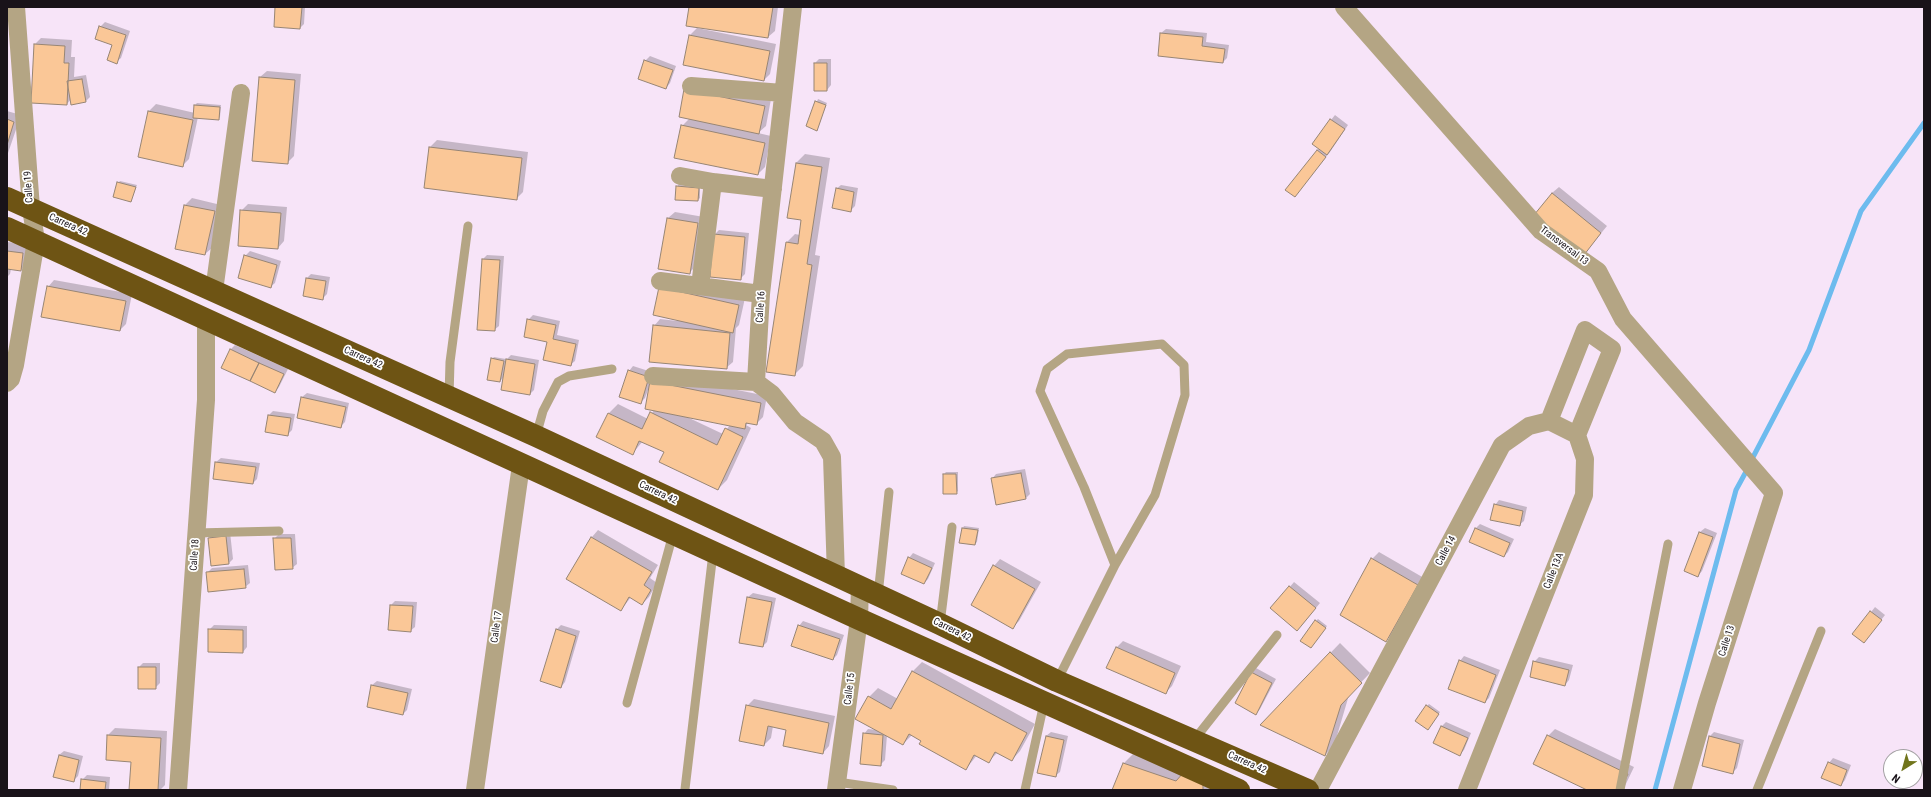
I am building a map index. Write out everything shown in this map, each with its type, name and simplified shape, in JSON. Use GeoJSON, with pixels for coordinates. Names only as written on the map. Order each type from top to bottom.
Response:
{"type":"FeatureCollection","features":[{"type":"Feature","properties":{"kind":"highway","name":"Carrera 42"},"geometry":{"type":"LineString","coordinates":[[7,198],[536,436],[940,624],[1057,681],[1308,790]]}},
{"type":"Feature","properties":{"kind":"highway"},"geometry":{"type":"LineString","coordinates":[[7,228],[521,465],[1239,790]]}},
{"type":"Feature","properties":{"kind":"street","name":"Calle 19"},"geometry":{"type":"LineString","coordinates":[[7,383],[11,380],[15,365],[36,241],[14,78],[16,7]]}},
{"type":"Feature","properties":{"kind":"street","name":"Calle 16"},"geometry":{"type":"LineString","coordinates":[[756,382],[761,294],[793,7]]}},
{"type":"Feature","properties":{"kind":"street","name":"Transversal 13"},"geometry":{"type":"LineString","coordinates":[[1344,7],[1541,231],[1598,271],[1623,319],[1774,493]]}},
{"type":"Feature","properties":{"kind":"street"},"geometry":{"type":"LineString","coordinates":[[691,86],[783,92]]}},
{"type":"Feature","properties":{"kind":"street"},"geometry":{"type":"LineString","coordinates":[[214,291],[241,92]]}},
{"type":"Feature","properties":{"kind":"street"},"geometry":{"type":"LineString","coordinates":[[680,176],[713,182],[773,189]]}},
{"type":"Feature","properties":{"kind":"street"},"geometry":{"type":"LineString","coordinates":[[700,286],[713,182]]}},
{"type":"Feature","properties":{"kind":"street"},"geometry":{"type":"LineString","coordinates":[[660,281],[761,294]]}},
{"type":"Feature","properties":{"kind":"street","name":"Calle 18"},"geometry":{"type":"LineString","coordinates":[[178,790],[206,400],[206,320]]}},
{"type":"Feature","properties":{"kind":"street"},"geometry":{"type":"LineString","coordinates":[[1585,330],[1612,349],[1577,435],[1549,421],[1585,330]]}},
{"type":"Feature","properties":{"kind":"street"},"geometry":{"type":"LineString","coordinates":[[653,376],[756,382],[772,394],[795,422],[823,441],[832,457],[836,576]]}},
{"type":"Feature","properties":{"kind":"street","name":"Calle 14"},"geometry":{"type":"LineString","coordinates":[[1318,790],[1502,445],[1529,426],[1549,421]]}},
{"type":"Feature","properties":{"kind":"street","name":"Calle 13A"},"geometry":{"type":"LineString","coordinates":[[1467,790],[1584,495],[1585,460],[1577,435]]}},
{"type":"Feature","properties":{"kind":"street","name":"Calle 17"},"geometry":{"type":"LineString","coordinates":[[475,790],[521,465]]}},
{"type":"Feature","properties":{"kind":"street","name":"Calle 13"},"geometry":{"type":"LineString","coordinates":[[1682,790],[1707,703],[1774,493]]}},
{"type":"Feature","properties":{"kind":"street","name":"Calle 15"},"geometry":{"type":"LineString","coordinates":[[837,786],[859,619],[869,591]]}},
{"type":"Feature","properties":{"kind":"lane"},"geometry":{"type":"LineString","coordinates":[[449,397],[450,362],[468,226]]}},
{"type":"Feature","properties":{"kind":"lane"},"geometry":{"type":"LineString","coordinates":[[1057,681],[1115,565],[1155,495],[1185,394],[1184,365],[1162,344],[1067,354],[1047,369],[1040,391],[1084,487],[1115,565]]}},
{"type":"Feature","properties":{"kind":"lane"},"geometry":{"type":"LineString","coordinates":[[536,436],[544,411],[558,382],[568,376],[612,369]]}},
{"type":"Feature","properties":{"kind":"lane"},"geometry":{"type":"LineString","coordinates":[[869,591],[889,492]]}},
{"type":"Feature","properties":{"kind":"lane"},"geometry":{"type":"LineString","coordinates":[[940,624],[952,527]]}},
{"type":"Feature","properties":{"kind":"lane"},"geometry":{"type":"LineString","coordinates":[[196,533],[280,531]]}},
{"type":"Feature","properties":{"kind":"lane"},"geometry":{"type":"LineString","coordinates":[[627,702],[673,534]]}},
{"type":"Feature","properties":{"kind":"lane"},"geometry":{"type":"LineString","coordinates":[[1620,790],[1668,544]]}},
{"type":"Feature","properties":{"kind":"lane"},"geometry":{"type":"LineString","coordinates":[[686,789],[714,552]]}},
{"type":"Feature","properties":{"kind":"lane"},"geometry":{"type":"LineString","coordinates":[[1757,790],[1821,632]]}},
{"type":"Feature","properties":{"kind":"lane"},"geometry":{"type":"LineString","coordinates":[[1194,740],[1277,635]]}},
{"type":"Feature","properties":{"kind":"lane"},"geometry":{"type":"LineString","coordinates":[[1025,790],[1044,703]]}},
{"type":"Feature","properties":{"kind":"lane"},"geometry":{"type":"LineString","coordinates":[[837,786],[893,790]]}},
{"type":"Feature","properties":{"kind":"building"},"geometry":{"type":"Polygon","coordinates":[[[275,7],[302,7],[300,29],[274,27],[275,7]]]}},
{"type":"Feature","properties":{"kind":"building"},"geometry":{"type":"Polygon","coordinates":[[[689,7],[773,7],[768,38],[686,26],[689,7]]]}},
{"type":"Feature","properties":{"kind":"building"},"geometry":{"type":"Polygon","coordinates":[[[99,26],[126,35],[117,64],[107,60],[112,45],[95,39],[99,26]]]}},
{"type":"Feature","properties":{"kind":"building"},"geometry":{"type":"Polygon","coordinates":[[[1160,33],[1203,37],[1202,46],[1225,49],[1223,63],[1158,56],[1160,33]]]}},
{"type":"Feature","properties":{"kind":"building"},"geometry":{"type":"Polygon","coordinates":[[[689,35],[770,51],[764,81],[683,65],[689,35]]]}},
{"type":"Feature","properties":{"kind":"building"},"geometry":{"type":"Polygon","coordinates":[[[34,44],[65,46],[64,63],[69,63],[67,105],[31,103],[34,44]]]}},
{"type":"Feature","properties":{"kind":"building"},"geometry":{"type":"Polygon","coordinates":[[[644,60],[673,70],[666,89],[638,79],[644,60]]]}},
{"type":"Feature","properties":{"kind":"building"},"geometry":{"type":"Polygon","coordinates":[[[814,63],[827,63],[827,91],[814,91],[814,63]]]}},
{"type":"Feature","properties":{"kind":"building"},"geometry":{"type":"Polygon","coordinates":[[[259,77],[295,80],[288,164],[252,161],[259,77]]]}},
{"type":"Feature","properties":{"kind":"building"},"geometry":{"type":"Polygon","coordinates":[[[82,79],[86,102],[71,105],[67,81],[82,79]]]}},
{"type":"Feature","properties":{"kind":"building"},"geometry":{"type":"Polygon","coordinates":[[[684,89],[765,106],[759,134],[679,117],[684,89]]]}},
{"type":"Feature","properties":{"kind":"building"},"geometry":{"type":"Polygon","coordinates":[[[815,101],[826,105],[817,131],[806,126],[815,101]]]}},
{"type":"Feature","properties":{"kind":"building"},"geometry":{"type":"Polygon","coordinates":[[[194,105],[220,107],[219,120],[193,118],[194,105]]]}},
{"type":"Feature","properties":{"kind":"building"},"geometry":{"type":"Polygon","coordinates":[[[148,111],[193,120],[183,167],[138,157],[148,111]]]}},
{"type":"Feature","properties":{"kind":"building"},"geometry":{"type":"Polygon","coordinates":[[[7,119],[14,122],[7,145],[7,119]]]}},
{"type":"Feature","properties":{"kind":"building"},"geometry":{"type":"Polygon","coordinates":[[[1330,119],[1345,129],[1327,155],[1312,144],[1330,119]]]}},
{"type":"Feature","properties":{"kind":"building"},"geometry":{"type":"Polygon","coordinates":[[[681,125],[765,143],[758,175],[674,158],[681,125]]]}},
{"type":"Feature","properties":{"kind":"building"},"geometry":{"type":"Polygon","coordinates":[[[429,147],[522,158],[517,200],[424,188],[429,147]]]}},
{"type":"Feature","properties":{"kind":"building"},"geometry":{"type":"Polygon","coordinates":[[[1317,150],[1326,157],[1295,197],[1285,190],[1317,150]]]}},
{"type":"Feature","properties":{"kind":"building"},"geometry":{"type":"Polygon","coordinates":[[[796,163],[822,167],[807,264],[812,265],[795,376],[766,372],[786,242],[798,244],[801,220],[787,218],[796,163]]]}},
{"type":"Feature","properties":{"kind":"building"},"geometry":{"type":"Polygon","coordinates":[[[117,182],[136,187],[131,202],[113,197],[117,182]]]}},
{"type":"Feature","properties":{"kind":"building"},"geometry":{"type":"Polygon","coordinates":[[[676,186],[699,188],[698,201],[675,200],[676,186]]]}},
{"type":"Feature","properties":{"kind":"building"},"geometry":{"type":"Polygon","coordinates":[[[836,188],[854,192],[851,212],[832,208],[836,188]]]}},
{"type":"Feature","properties":{"kind":"building"},"geometry":{"type":"Polygon","coordinates":[[[1552,193],[1601,233],[1584,255],[1534,215],[1552,193]]]}},
{"type":"Feature","properties":{"kind":"building"},"geometry":{"type":"Polygon","coordinates":[[[184,205],[215,211],[205,255],[175,249],[184,205]]]}},
{"type":"Feature","properties":{"kind":"building"},"geometry":{"type":"Polygon","coordinates":[[[240,210],[281,213],[278,249],[238,246],[240,210]]]}},
{"type":"Feature","properties":{"kind":"building"},"geometry":{"type":"Polygon","coordinates":[[[667,218],[698,223],[690,274],[658,269],[667,218]]]}},
{"type":"Feature","properties":{"kind":"building"},"geometry":{"type":"Polygon","coordinates":[[[713,234],[745,237],[741,280],[710,277],[713,234]]]}},
{"type":"Feature","properties":{"kind":"building"},"geometry":{"type":"Polygon","coordinates":[[[7,251],[23,253],[21,271],[7,269],[7,251]]]}},
{"type":"Feature","properties":{"kind":"building"},"geometry":{"type":"Polygon","coordinates":[[[244,255],[277,265],[271,288],[238,278],[244,255]]]}},
{"type":"Feature","properties":{"kind":"building"},"geometry":{"type":"Polygon","coordinates":[[[482,259],[500,260],[495,331],[477,330],[482,259]]]}},
{"type":"Feature","properties":{"kind":"building"},"geometry":{"type":"Polygon","coordinates":[[[306,278],[326,281],[323,300],[303,296],[306,278]]]}},
{"type":"Feature","properties":{"kind":"building"},"geometry":{"type":"Polygon","coordinates":[[[47,286],[126,301],[120,331],[41,317],[47,286]]]}},
{"type":"Feature","properties":{"kind":"building"},"geometry":{"type":"Polygon","coordinates":[[[659,287],[739,305],[733,333],[653,315],[659,287]]]}},
{"type":"Feature","properties":{"kind":"building"},"geometry":{"type":"Polygon","coordinates":[[[527,319],[556,325],[553,339],[576,344],[571,366],[543,360],[547,342],[524,337],[527,319]]]}},
{"type":"Feature","properties":{"kind":"building"},"geometry":{"type":"Polygon","coordinates":[[[653,325],[730,333],[727,369],[649,362],[653,325]]]}},
{"type":"Feature","properties":{"kind":"building"},"geometry":{"type":"Polygon","coordinates":[[[230,349],[259,363],[250,381],[221,368],[230,349]]]}},
{"type":"Feature","properties":{"kind":"building"},"geometry":{"type":"Polygon","coordinates":[[[491,358],[504,361],[500,382],[487,380],[491,358]]]}},
{"type":"Feature","properties":{"kind":"building"},"geometry":{"type":"Polygon","coordinates":[[[506,359],[535,364],[530,395],[501,390],[506,359]]]}},
{"type":"Feature","properties":{"kind":"building"},"geometry":{"type":"Polygon","coordinates":[[[259,363],[284,374],[275,393],[250,381],[259,363]]]}},
{"type":"Feature","properties":{"kind":"building"},"geometry":{"type":"Polygon","coordinates":[[[628,370],[649,377],[641,404],[619,397],[628,370]]]}},
{"type":"Feature","properties":{"kind":"building"},"geometry":{"type":"Polygon","coordinates":[[[650,381],[761,403],[757,425],[746,423],[745,429],[645,409],[650,381]]]}},
{"type":"Feature","properties":{"kind":"building"},"geometry":{"type":"Polygon","coordinates":[[[301,397],[346,407],[341,428],[297,418],[301,397]]]}},
{"type":"Feature","properties":{"kind":"building"},"geometry":{"type":"Polygon","coordinates":[[[650,412],[717,445],[725,428],[743,437],[718,490],[659,462],[664,452],[639,441],[633,455],[596,437],[608,413],[642,429],[650,412]]]}},
{"type":"Feature","properties":{"kind":"building"},"geometry":{"type":"Polygon","coordinates":[[[268,415],[291,418],[288,436],[265,432],[268,415]]]}},
{"type":"Feature","properties":{"kind":"building"},"geometry":{"type":"Polygon","coordinates":[[[215,462],[256,467],[253,484],[213,479],[215,462]]]}},
{"type":"Feature","properties":{"kind":"building"},"geometry":{"type":"Polygon","coordinates":[[[1021,473],[1026,499],[996,505],[991,478],[1021,473]]]}},
{"type":"Feature","properties":{"kind":"building"},"geometry":{"type":"Polygon","coordinates":[[[943,474],[956,474],[957,494],[943,494],[943,474]]]}},
{"type":"Feature","properties":{"kind":"building"},"geometry":{"type":"Polygon","coordinates":[[[1494,504],[1523,511],[1520,526],[1490,520],[1494,504]]]}},
{"type":"Feature","properties":{"kind":"building"},"geometry":{"type":"Polygon","coordinates":[[[962,528],[978,530],[975,545],[959,543],[962,528]]]}},
{"type":"Feature","properties":{"kind":"building"},"geometry":{"type":"Polygon","coordinates":[[[1475,528],[1510,543],[1504,557],[1469,542],[1475,528]]]}},
{"type":"Feature","properties":{"kind":"building"},"geometry":{"type":"Polygon","coordinates":[[[1699,532],[1713,537],[1698,577],[1684,571],[1699,532]]]}},
{"type":"Feature","properties":{"kind":"building"},"geometry":{"type":"Polygon","coordinates":[[[226,536],[229,564],[211,566],[208,538],[226,536]]]}},
{"type":"Feature","properties":{"kind":"building"},"geometry":{"type":"Polygon","coordinates":[[[591,537],[652,572],[644,585],[651,590],[642,605],[629,597],[621,611],[566,579],[591,537]]]}},
{"type":"Feature","properties":{"kind":"building"},"geometry":{"type":"Polygon","coordinates":[[[273,538],[291,538],[293,569],[275,570],[273,538]]]}},
{"type":"Feature","properties":{"kind":"building"},"geometry":{"type":"Polygon","coordinates":[[[908,557],[932,568],[924,584],[901,574],[908,557]]]}},
{"type":"Feature","properties":{"kind":"building"},"geometry":{"type":"Polygon","coordinates":[[[1371,558],[1418,585],[1386,642],[1340,615],[1371,558]]]}},
{"type":"Feature","properties":{"kind":"building"},"geometry":{"type":"Polygon","coordinates":[[[993,565],[1035,589],[1013,629],[971,605],[993,565]]]}},
{"type":"Feature","properties":{"kind":"building"},"geometry":{"type":"Polygon","coordinates":[[[244,569],[246,588],[208,592],[206,572],[244,569]]]}},
{"type":"Feature","properties":{"kind":"building"},"geometry":{"type":"Polygon","coordinates":[[[1289,586],[1316,608],[1297,631],[1270,608],[1289,586]]]}},
{"type":"Feature","properties":{"kind":"building"},"geometry":{"type":"Polygon","coordinates":[[[747,597],[772,602],[763,647],[739,643],[747,597]]]}},
{"type":"Feature","properties":{"kind":"building"},"geometry":{"type":"Polygon","coordinates":[[[390,605],[413,606],[411,632],[388,630],[390,605]]]}},
{"type":"Feature","properties":{"kind":"building"},"geometry":{"type":"Polygon","coordinates":[[[1870,611],[1882,620],[1864,643],[1852,634],[1870,611]]]}},
{"type":"Feature","properties":{"kind":"building"},"geometry":{"type":"Polygon","coordinates":[[[1315,620],[1326,628],[1311,648],[1300,641],[1315,620]]]}},
{"type":"Feature","properties":{"kind":"building"},"geometry":{"type":"Polygon","coordinates":[[[798,625],[840,639],[833,660],[791,646],[798,625]]]}},
{"type":"Feature","properties":{"kind":"building"},"geometry":{"type":"Polygon","coordinates":[[[208,629],[243,630],[243,653],[208,652],[208,629]]]}},
{"type":"Feature","properties":{"kind":"building"},"geometry":{"type":"Polygon","coordinates":[[[556,629],[576,636],[561,688],[540,681],[556,629]]]}},
{"type":"Feature","properties":{"kind":"building"},"geometry":{"type":"Polygon","coordinates":[[[1116,647],[1175,673],[1166,694],[1106,668],[1116,647]]]}},
{"type":"Feature","properties":{"kind":"building"},"geometry":{"type":"Polygon","coordinates":[[[1330,652],[1362,683],[1341,705],[1325,756],[1260,725],[1330,652]]]}},
{"type":"Feature","properties":{"kind":"building"},"geometry":{"type":"Polygon","coordinates":[[[1459,660],[1496,675],[1485,703],[1448,689],[1459,660]]]}},
{"type":"Feature","properties":{"kind":"building"},"geometry":{"type":"Polygon","coordinates":[[[1533,661],[1569,670],[1565,686],[1530,677],[1533,661]]]}},
{"type":"Feature","properties":{"kind":"building"},"geometry":{"type":"Polygon","coordinates":[[[138,667],[156,667],[156,689],[138,689],[138,667]]]}},
{"type":"Feature","properties":{"kind":"building"},"geometry":{"type":"Polygon","coordinates":[[[912,671],[1027,733],[1012,761],[995,752],[989,763],[974,755],[966,770],[919,744],[921,741],[909,734],[903,745],[855,719],[868,696],[891,709],[912,671]]]}},
{"type":"Feature","properties":{"kind":"building"},"geometry":{"type":"Polygon","coordinates":[[[1251,672],[1272,683],[1256,715],[1235,703],[1251,672]]]}},
{"type":"Feature","properties":{"kind":"building"},"geometry":{"type":"Polygon","coordinates":[[[371,685],[408,693],[403,715],[367,707],[371,685]]]}},
{"type":"Feature","properties":{"kind":"building"},"geometry":{"type":"Polygon","coordinates":[[[746,705],[829,723],[823,754],[783,746],[786,730],[768,726],[764,746],[739,741],[746,705]]]}},
{"type":"Feature","properties":{"kind":"building"},"geometry":{"type":"Polygon","coordinates":[[[1426,705],[1439,714],[1428,730],[1415,721],[1426,705]]]}},
{"type":"Feature","properties":{"kind":"building"},"geometry":{"type":"Polygon","coordinates":[[[1441,726],[1468,738],[1460,756],[1433,743],[1441,726]]]}},
{"type":"Feature","properties":{"kind":"building"},"geometry":{"type":"Polygon","coordinates":[[[863,733],[883,735],[881,766],[860,764],[863,733]]]}},
{"type":"Feature","properties":{"kind":"building"},"geometry":{"type":"Polygon","coordinates":[[[107,735],[161,738],[158,790],[129,790],[131,762],[106,760],[107,735]]]}},
{"type":"Feature","properties":{"kind":"building"},"geometry":{"type":"Polygon","coordinates":[[[1547,735],[1628,774],[1620,790],[1587,790],[1533,764],[1547,735]]]}},
{"type":"Feature","properties":{"kind":"building"},"geometry":{"type":"Polygon","coordinates":[[[1046,736],[1064,740],[1056,777],[1037,773],[1046,736]]]}},
{"type":"Feature","properties":{"kind":"building"},"geometry":{"type":"Polygon","coordinates":[[[1709,736],[1740,744],[1733,774],[1702,766],[1709,736]]]}},
{"type":"Feature","properties":{"kind":"building"},"geometry":{"type":"Polygon","coordinates":[[[59,755],[79,760],[74,782],[53,777],[59,755]]]}},
{"type":"Feature","properties":{"kind":"building"},"geometry":{"type":"Polygon","coordinates":[[[1828,762],[1847,770],[1841,786],[1821,778],[1828,762]]]}},
{"type":"Feature","properties":{"kind":"building"},"geometry":{"type":"Polygon","coordinates":[[[1123,763],[1176,781],[1184,772],[1203,785],[1203,790],[1112,790],[1123,763]]]}},
{"type":"Feature","properties":{"kind":"building"},"geometry":{"type":"Polygon","coordinates":[[[81,779],[106,782],[105,790],[80,790],[81,779]]]}},
{"type":"Feature","properties":{"kind":"waterway"},"geometry":{"type":"LineString","coordinates":[[1751,461],[1809,350],[1861,211],[1924,123]]}},
{"type":"Feature","properties":{"kind":"waterway"},"geometry":{"type":"LineString","coordinates":[[1655,790],[1736,490],[1748,468]]}}]}
